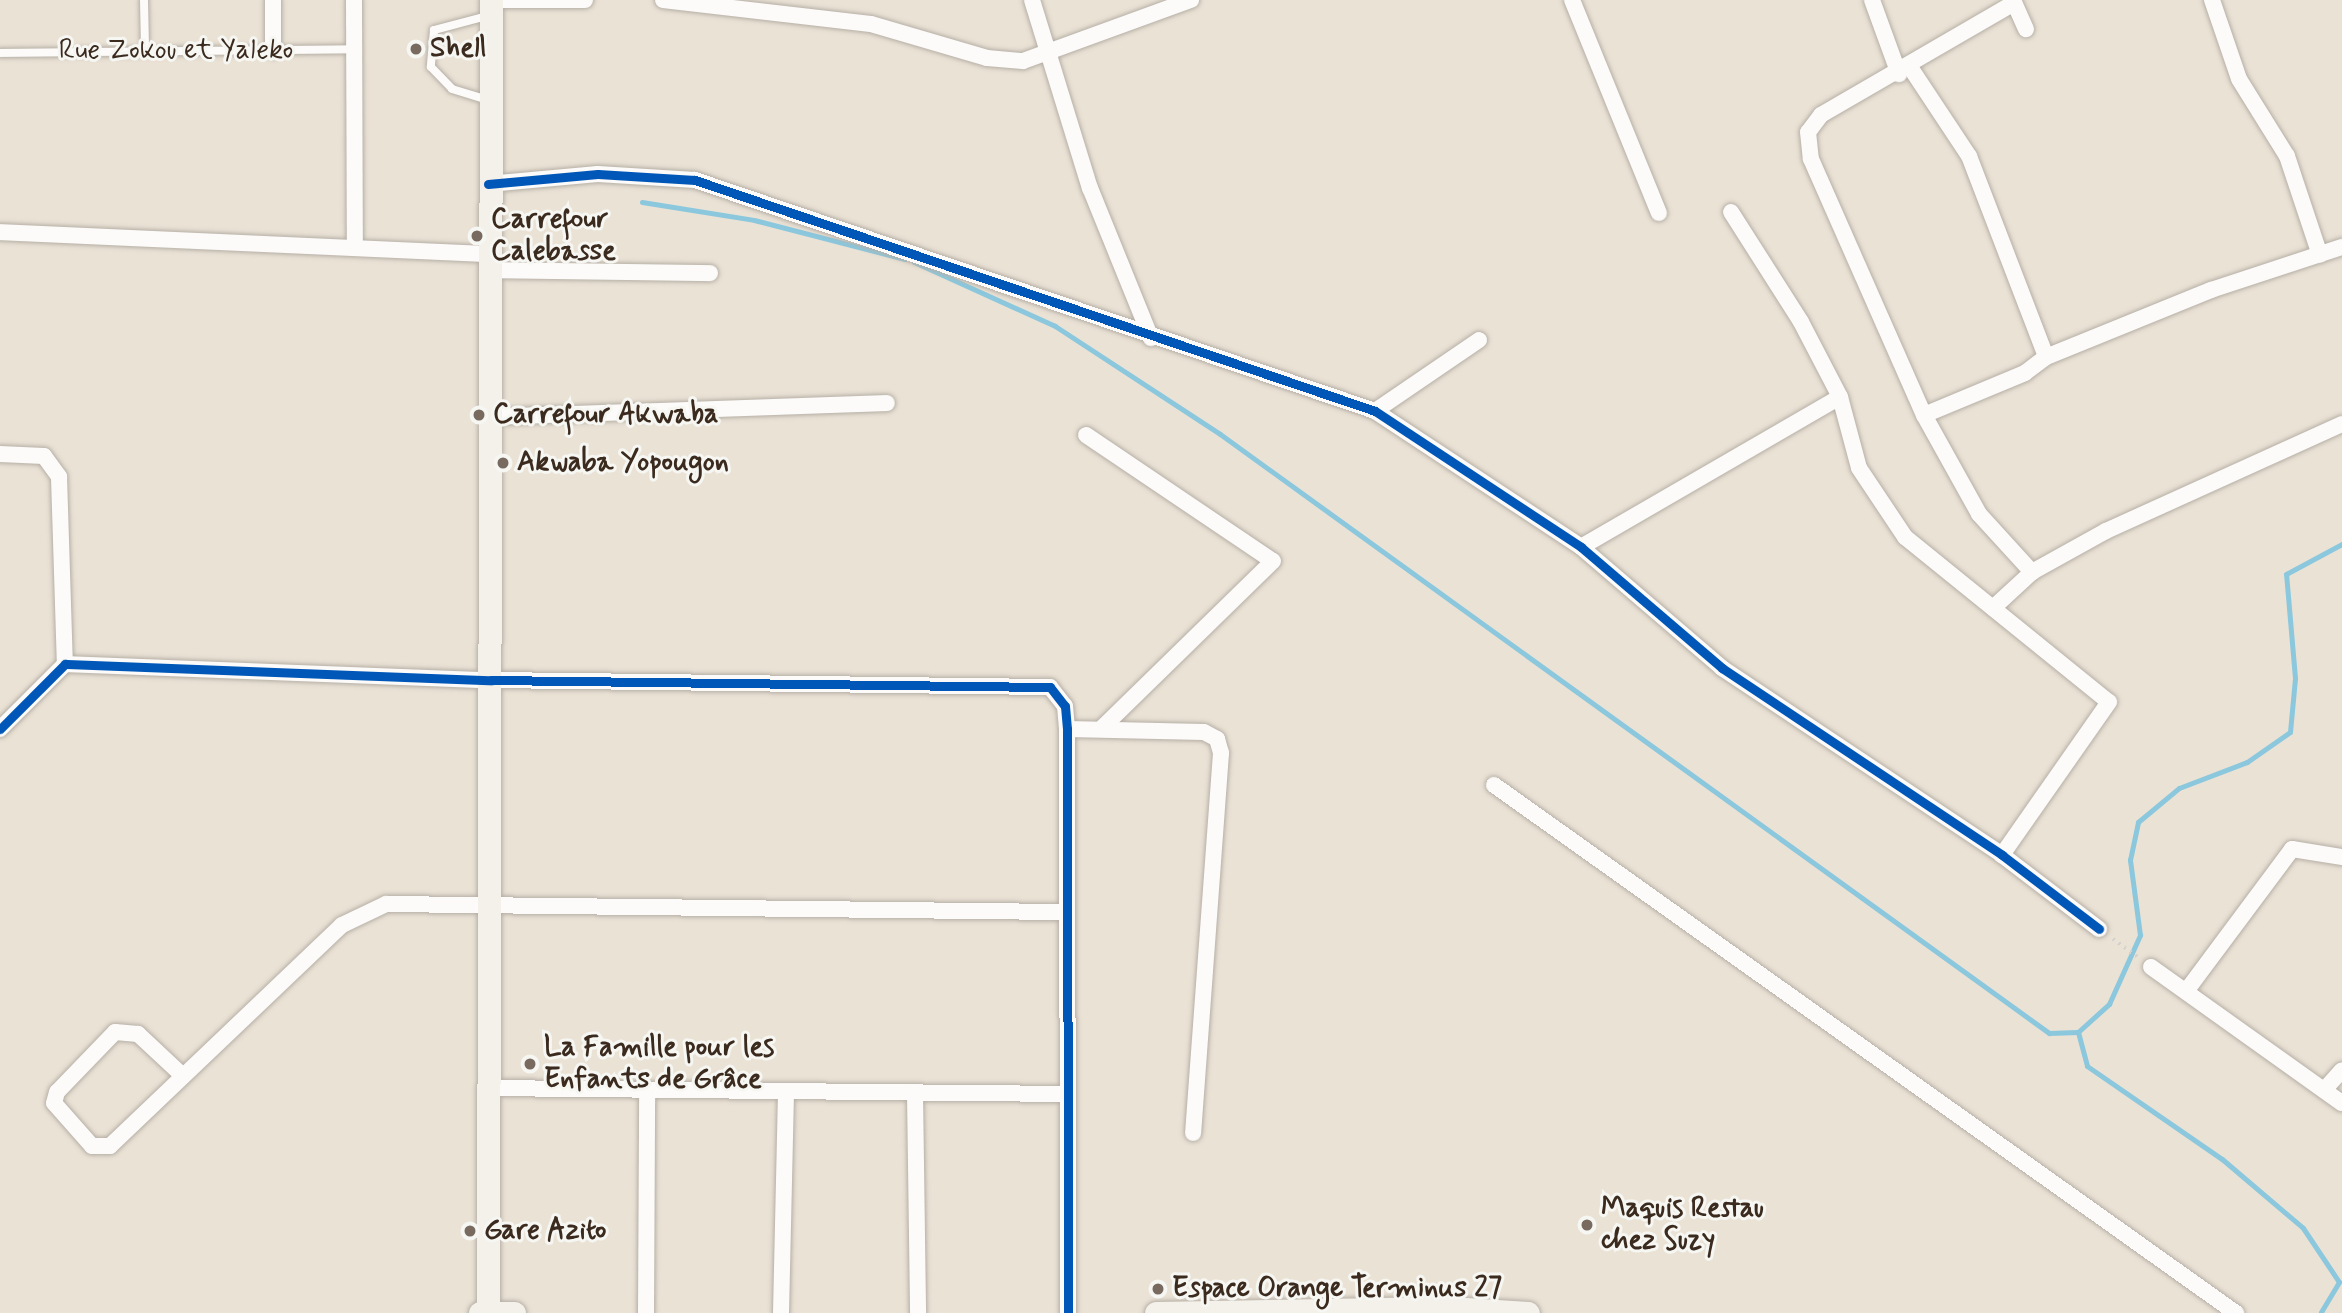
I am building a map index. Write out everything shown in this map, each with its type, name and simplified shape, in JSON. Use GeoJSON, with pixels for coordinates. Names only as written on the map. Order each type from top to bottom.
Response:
{"type":"FeatureCollection","features":[{"type":"Feature","properties":{"kind":"street"},"geometry":{"type":"LineString","coordinates":[[273,0],[273,50]]}},
{"type":"Feature","properties":{"kind":"street"},"geometry":{"type":"LineString","coordinates":[[354,0],[355,248]]}},
{"type":"Feature","properties":{"kind":"street"},"geometry":{"type":"LineString","coordinates":[[488,1313],[485,908],[491,680],[488,184],[491,5],[585,0]]}},
{"type":"Feature","properties":{"kind":"street"},"geometry":{"type":"LineString","coordinates":[[663,0],[871,24],[987,58],[1023,61],[1050,54],[1191,0]]}},
{"type":"Feature","properties":{"kind":"street"},"geometry":{"type":"LineString","coordinates":[[1032,0],[1090,188],[1151,338]]}},
{"type":"Feature","properties":{"kind":"street"},"geometry":{"type":"LineString","coordinates":[[1572,0],[1659,214]]}},
{"type":"Feature","properties":{"kind":"street"},"geometry":{"type":"LineString","coordinates":[[1872,0],[1905,71],[1969,156],[2046,357]]}},
{"type":"Feature","properties":{"kind":"street"},"geometry":{"type":"LineString","coordinates":[[2212,0],[2239,79],[2287,156],[2320,255]]}},
{"type":"Feature","properties":{"kind":"street"},"geometry":{"type":"LineString","coordinates":[[2026,29],[2013,2],[1905,71],[1821,116],[1808,132],[1811,159],[1924,415],[1979,514],[2032,572]]}},
{"type":"Feature","properties":{"kind":"street"},"geometry":{"type":"LineString","coordinates":[[488,184],[598,174],[695,180],[783,205],[1151,338],[1251,364],[1375,411],[1581,547],[1722,668],[2003,855],[2099,929]]}},
{"type":"Feature","properties":{"kind":"street"},"geometry":{"type":"LineString","coordinates":[[1731,212],[1840,397],[1859,468],[1905,537],[2109,702],[2003,855]]}},
{"type":"Feature","properties":{"kind":"street"},"geometry":{"type":"LineString","coordinates":[[0,232],[355,248],[489,262],[710,273]]}},
{"type":"Feature","properties":{"kind":"street"},"geometry":{"type":"LineString","coordinates":[[1924,415],[2025,373],[2046,357],[2342,247]]}},
{"type":"Feature","properties":{"kind":"street"},"geometry":{"type":"LineString","coordinates":[[1375,411],[1479,340]]}},
{"type":"Feature","properties":{"kind":"street"},"geometry":{"type":"LineString","coordinates":[[1581,547],[1840,397]]}},
{"type":"Feature","properties":{"kind":"street"},"geometry":{"type":"LineString","coordinates":[[489,417],[887,403]]}},
{"type":"Feature","properties":{"kind":"street"},"geometry":{"type":"LineString","coordinates":[[1993,608],[2032,572],[2106,531],[2342,424]]}},
{"type":"Feature","properties":{"kind":"street"},"geometry":{"type":"LineString","coordinates":[[1086,435],[1273,561],[1102,728]]}},
{"type":"Feature","properties":{"kind":"street"},"geometry":{"type":"LineString","coordinates":[[0,454],[44,456],[59,477],[65,664],[0,729]]}},
{"type":"Feature","properties":{"kind":"street"},"geometry":{"type":"LineString","coordinates":[[65,664],[491,680],[1050,687],[1065,706],[1067,729],[1065,912],[1068,1313]]}},
{"type":"Feature","properties":{"kind":"street"},"geometry":{"type":"LineString","coordinates":[[1067,729],[1204,732],[1216,739],[1221,753],[1193,1133]]}},
{"type":"Feature","properties":{"kind":"street"},"geometry":{"type":"LineString","coordinates":[[1494,785],[2236,1313]]}},
{"type":"Feature","properties":{"kind":"street"},"geometry":{"type":"LineString","coordinates":[[2187,990],[2292,849],[2342,857]]}},
{"type":"Feature","properties":{"kind":"street"},"geometry":{"type":"LineString","coordinates":[[183,1076],[138,1034],[115,1032],[57,1093],[54,1103],[92,1146],[103,1149],[183,1076],[365,909],[1065,912]]}},
{"type":"Feature","properties":{"kind":"street"},"geometry":{"type":"LineString","coordinates":[[2151,967],[2187,990],[2342,1103]]}},
{"type":"Feature","properties":{"kind":"street"},"geometry":{"type":"LineString","coordinates":[[2325,1089],[2342,1070]]}},
{"type":"Feature","properties":{"kind":"street"},"geometry":{"type":"LineString","coordinates":[[485,1088],[786,1094],[1067,1094]]}},
{"type":"Feature","properties":{"kind":"street"},"geometry":{"type":"LineString","coordinates":[[646,1313],[647,1091]]}},
{"type":"Feature","properties":{"kind":"street"},"geometry":{"type":"LineString","coordinates":[[915,1093],[918,1313]]}},
{"type":"Feature","properties":{"kind":"street"},"geometry":{"type":"LineString","coordinates":[[780,1313],[786,1094]]}},
{"type":"Feature","properties":{"kind":"street"},"geometry":{"type":"LineString","coordinates":[[1156,1313],[1450,1308],[1528,1313]]}},
{"type":"Feature","properties":{"kind":"street"},"geometry":{"type":"LineString","coordinates":[[480,1313],[514,1313]]}},
{"type":"Feature","properties":{"kind":"lane"},"geometry":{"type":"LineString","coordinates":[[144,0],[145,49]]}},
{"type":"Feature","properties":{"kind":"lane"},"geometry":{"type":"LineString","coordinates":[[489,101],[452,89],[431,67],[434,30],[491,5]]}},
{"type":"Feature","properties":{"kind":"lane","name":"Rue Zokou et Yaleko"},"geometry":{"type":"LineString","coordinates":[[0,53],[145,49],[353,49]]}},
{"type":"Feature","properties":{"kind":"path"},"geometry":{"type":"LineString","coordinates":[[2099,929],[2151,967]]}},
{"type":"Feature","properties":{"kind":"waterway"},"geometry":{"type":"LineString","coordinates":[[642,202],[754,220],[905,259]]}},
{"type":"Feature","properties":{"kind":"waterway"},"geometry":{"type":"LineString","coordinates":[[914,262],[1055,326],[1220,434],[2049,1033],[2078,1032],[2109,1004],[2140,935],[2130,860],[2138,822],[2179,788],[2247,762],[2290,732],[2295,678],[2286,574],[2342,544]]}},
{"type":"Feature","properties":{"kind":"waterway"},"geometry":{"type":"LineString","coordinates":[[2078,1032],[2087,1066],[2222,1159],[2303,1228],[2339,1282],[2321,1312]]}},
{"type":"Feature","properties":{"kind":"cycle path"},"geometry":{"type":"LineString","coordinates":[[488,184],[598,174],[695,180],[1375,411],[1581,547],[1722,668],[2002,855],[2099,929]]}},
{"type":"Feature","properties":{"kind":"cycle path"},"geometry":{"type":"LineString","coordinates":[[0,729],[65,664],[491,680],[1050,687],[1065,706],[1067,729],[1068,1313]]}},
{"type":"Feature","properties":{"kind":"place","name":"Shell"},"geometry":{"type":"Point","coordinates":[416,49]}},
{"type":"Feature","properties":{"kind":"place","name":"Carrefour Calebasse"},"geometry":{"type":"Point","coordinates":[477,236]}},
{"type":"Feature","properties":{"kind":"place","name":"Carrefour Akwaba"},"geometry":{"type":"Point","coordinates":[479,415]}},
{"type":"Feature","properties":{"kind":"place","name":"Akwaba Yopougon"},"geometry":{"type":"Point","coordinates":[503,463]}},
{"type":"Feature","properties":{"kind":"place","name":"La Famille pour les Enfants de Grâce"},"geometry":{"type":"Point","coordinates":[530,1064]}},
{"type":"Feature","properties":{"kind":"place","name":"Maquis Restau chez Suzy"},"geometry":{"type":"Point","coordinates":[1587,1225]}},
{"type":"Feature","properties":{"kind":"place","name":"Gare Azito"},"geometry":{"type":"Point","coordinates":[470,1231]}},
{"type":"Feature","properties":{"kind":"place","name":"Espace Orange Terminus 27"},"geometry":{"type":"Point","coordinates":[1158,1289]}}]}
